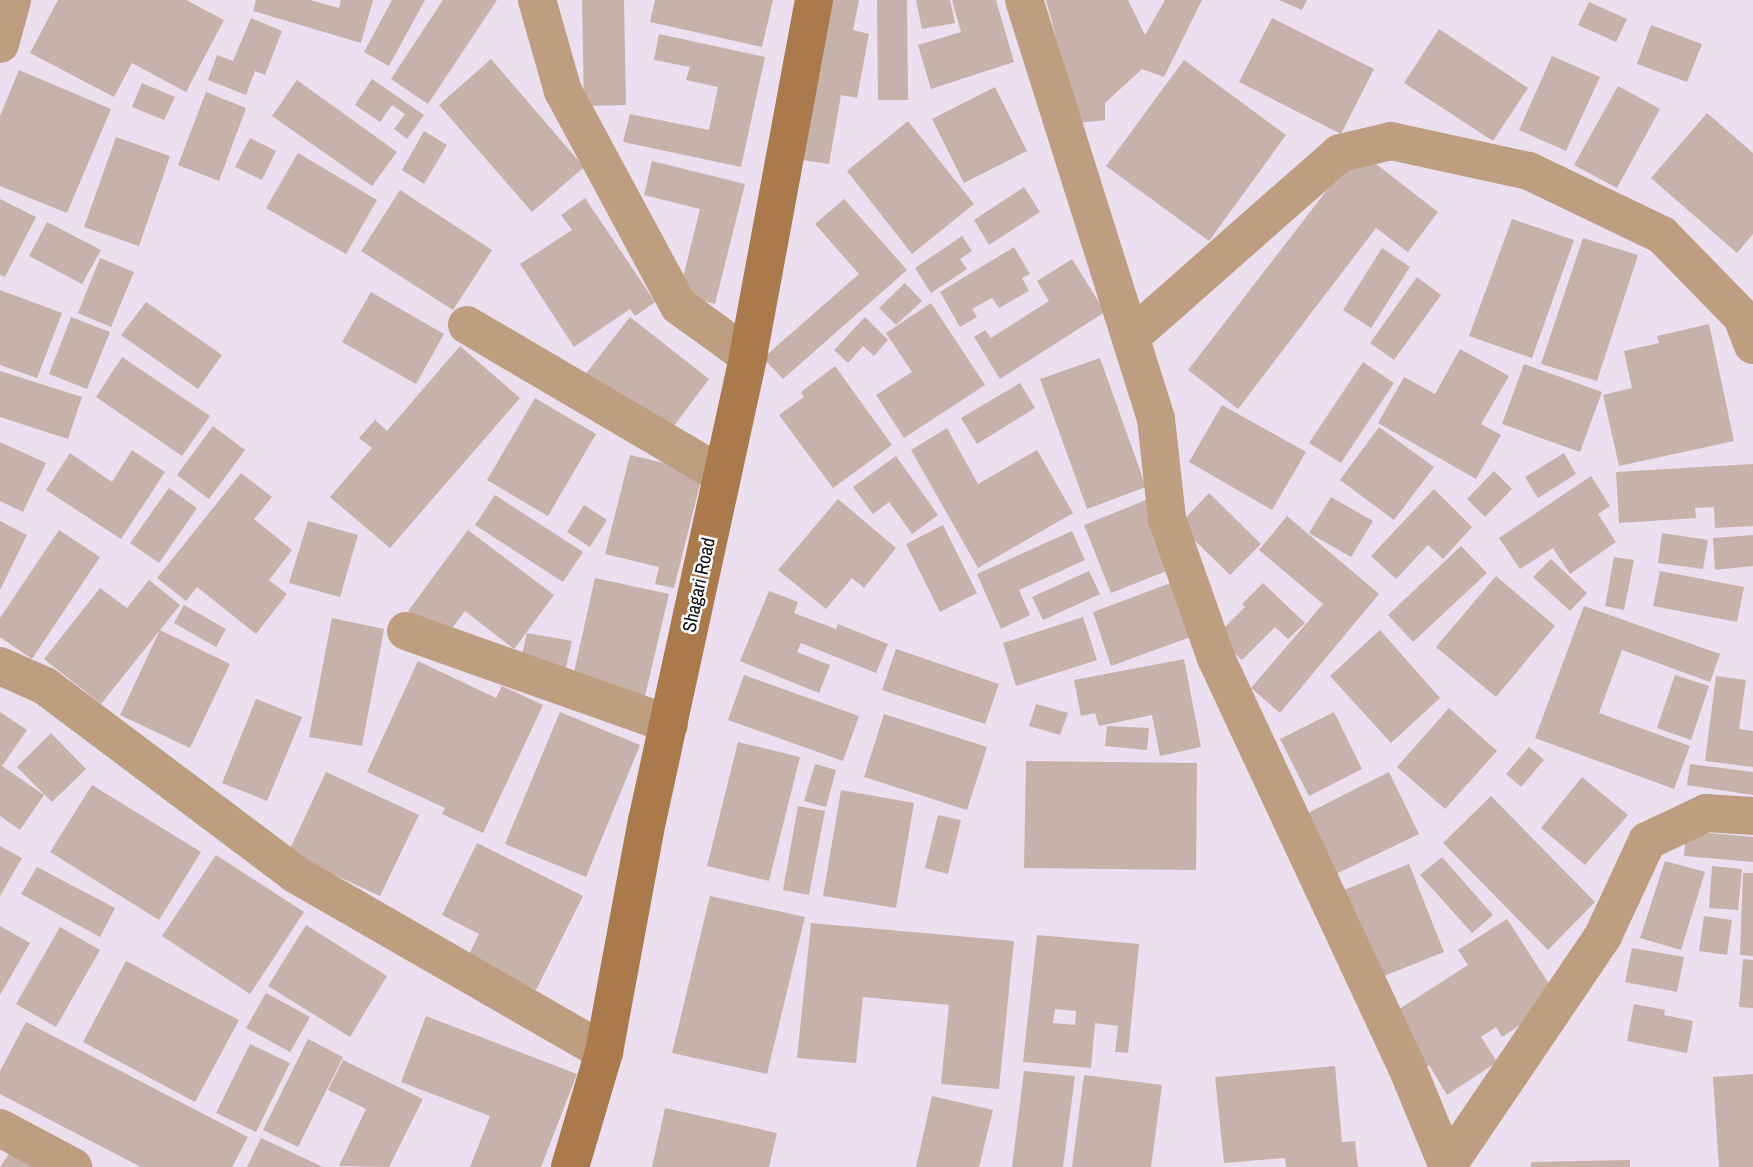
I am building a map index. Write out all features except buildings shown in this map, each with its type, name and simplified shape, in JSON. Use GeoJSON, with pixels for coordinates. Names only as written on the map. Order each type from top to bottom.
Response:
{"type":"FeatureCollection","features":[{"type":"Feature","properties":{"kind":"street"},"geometry":{"type":"LineString","coordinates":[[0,44],[12,0]]}},
{"type":"Feature","properties":{"kind":"street"},"geometry":{"type":"LineString","coordinates":[[537,0],[563,91],[679,306],[748,356]]}},
{"type":"Feature","properties":{"kind":"street","name":"Shagari Road"},"geometry":{"type":"LineString","coordinates":[[570,1167],[604,1052],[648,821],[748,356],[814,0]]}},
{"type":"Feature","properties":{"kind":"street"},"geometry":{"type":"LineString","coordinates":[[1024,0],[1156,419],[1167,519],[1216,658],[1406,1065],[1448,1166]]}},
{"type":"Feature","properties":{"kind":"street"},"geometry":{"type":"LineString","coordinates":[[1131,337],[1340,153],[1391,141],[1529,171],[1662,235],[1742,317],[1753,345]]}},
{"type":"Feature","properties":{"kind":"street"},"geometry":{"type":"LineString","coordinates":[[467,325],[722,475]]}},
{"type":"Feature","properties":{"kind":"street"},"geometry":{"type":"LineString","coordinates":[[406,631],[669,724]]}},
{"type":"Feature","properties":{"kind":"street"},"geometry":{"type":"LineString","coordinates":[[0,666],[46,686],[295,874],[604,1052]]}},
{"type":"Feature","properties":{"kind":"street"},"geometry":{"type":"LineString","coordinates":[[1448,1166],[1603,936],[1647,841],[1706,813],[1753,816]]}},
{"type":"Feature","properties":{"kind":"street"},"geometry":{"type":"LineString","coordinates":[[0,1128],[73,1167]]}}]}
